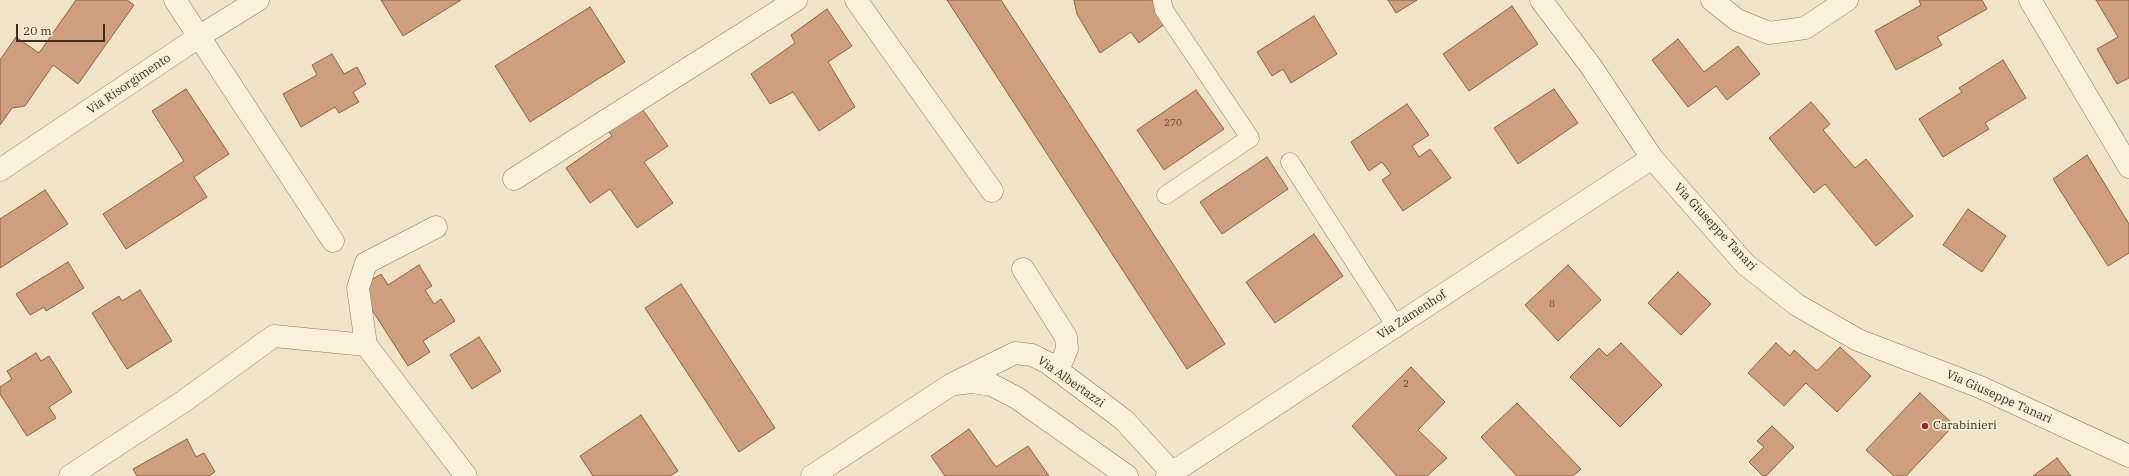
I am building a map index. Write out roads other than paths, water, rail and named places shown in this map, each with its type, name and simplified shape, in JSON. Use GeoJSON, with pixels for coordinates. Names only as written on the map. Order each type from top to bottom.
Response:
{"type":"FeatureCollection","features":[{"type":"Feature","properties":{"kind":"street"},"geometry":{"type":"LineString","coordinates":[[175,0],[333,241]]}},
{"type":"Feature","properties":{"kind":"street","name":"Via Risorgimento"},"geometry":{"type":"LineString","coordinates":[[0,170],[200,36],[258,0]]}},
{"type":"Feature","properties":{"kind":"street"},"geometry":{"type":"LineString","coordinates":[[514,179],[796,0]]}},
{"type":"Feature","properties":{"kind":"street"},"geometry":{"type":"LineString","coordinates":[[856,0],[992,191]]}},
{"type":"Feature","properties":{"kind":"street","name":"Via Giuseppe Tanari"},"geometry":{"type":"LineString","coordinates":[[1541,0],[1590,65],[1652,158],[1745,264],[1798,305],[1858,340],[1980,387],[2129,456]]}},
{"type":"Feature","properties":{"kind":"street"},"geometry":{"type":"LineString","coordinates":[[1712,0],[1737,20],[1769,33],[1805,28],[1847,0]]}},
{"type":"Feature","properties":{"kind":"street"},"geometry":{"type":"LineString","coordinates":[[2030,0],[2129,167]]}},
{"type":"Feature","properties":{"kind":"street","name":"Via Zamenhof"},"geometry":{"type":"LineString","coordinates":[[1171,475],[1652,158]]}},
{"type":"Feature","properties":{"kind":"street"},"geometry":{"type":"LineString","coordinates":[[436,226],[366,263],[358,288],[366,345],[466,476]]}},
{"type":"Feature","properties":{"kind":"street"},"geometry":{"type":"LineString","coordinates":[[1023,269],[1066,337],[1067,349],[1058,370]]}},
{"type":"Feature","properties":{"kind":"street"},"geometry":{"type":"LineString","coordinates":[[70,476],[184,401],[274,336],[366,345]]}},
{"type":"Feature","properties":{"kind":"street","name":"Via Albertazzi"},"geometry":{"type":"LineString","coordinates":[[812,476],[952,384],[1014,353],[1032,355],[1058,370],[1124,420],[1171,475]]}},
{"type":"Feature","properties":{"kind":"street","name":"Via Albertazzi"},"geometry":{"type":"LineString","coordinates":[[952,384],[972,382],[992,385],[1017,398],[1127,476]]}},
{"type":"Feature","properties":{"kind":"lane"},"geometry":{"type":"LineString","coordinates":[[1162,0],[1164,10],[1250,138],[1166,195]]}},
{"type":"Feature","properties":{"kind":"lane"},"geometry":{"type":"LineString","coordinates":[[1290,162],[1396,326]]}},
{"type":"Feature","properties":{"kind":"place","name":"Carabinieri"},"geometry":{"type":"Point","coordinates":[1925,426]}}]}
